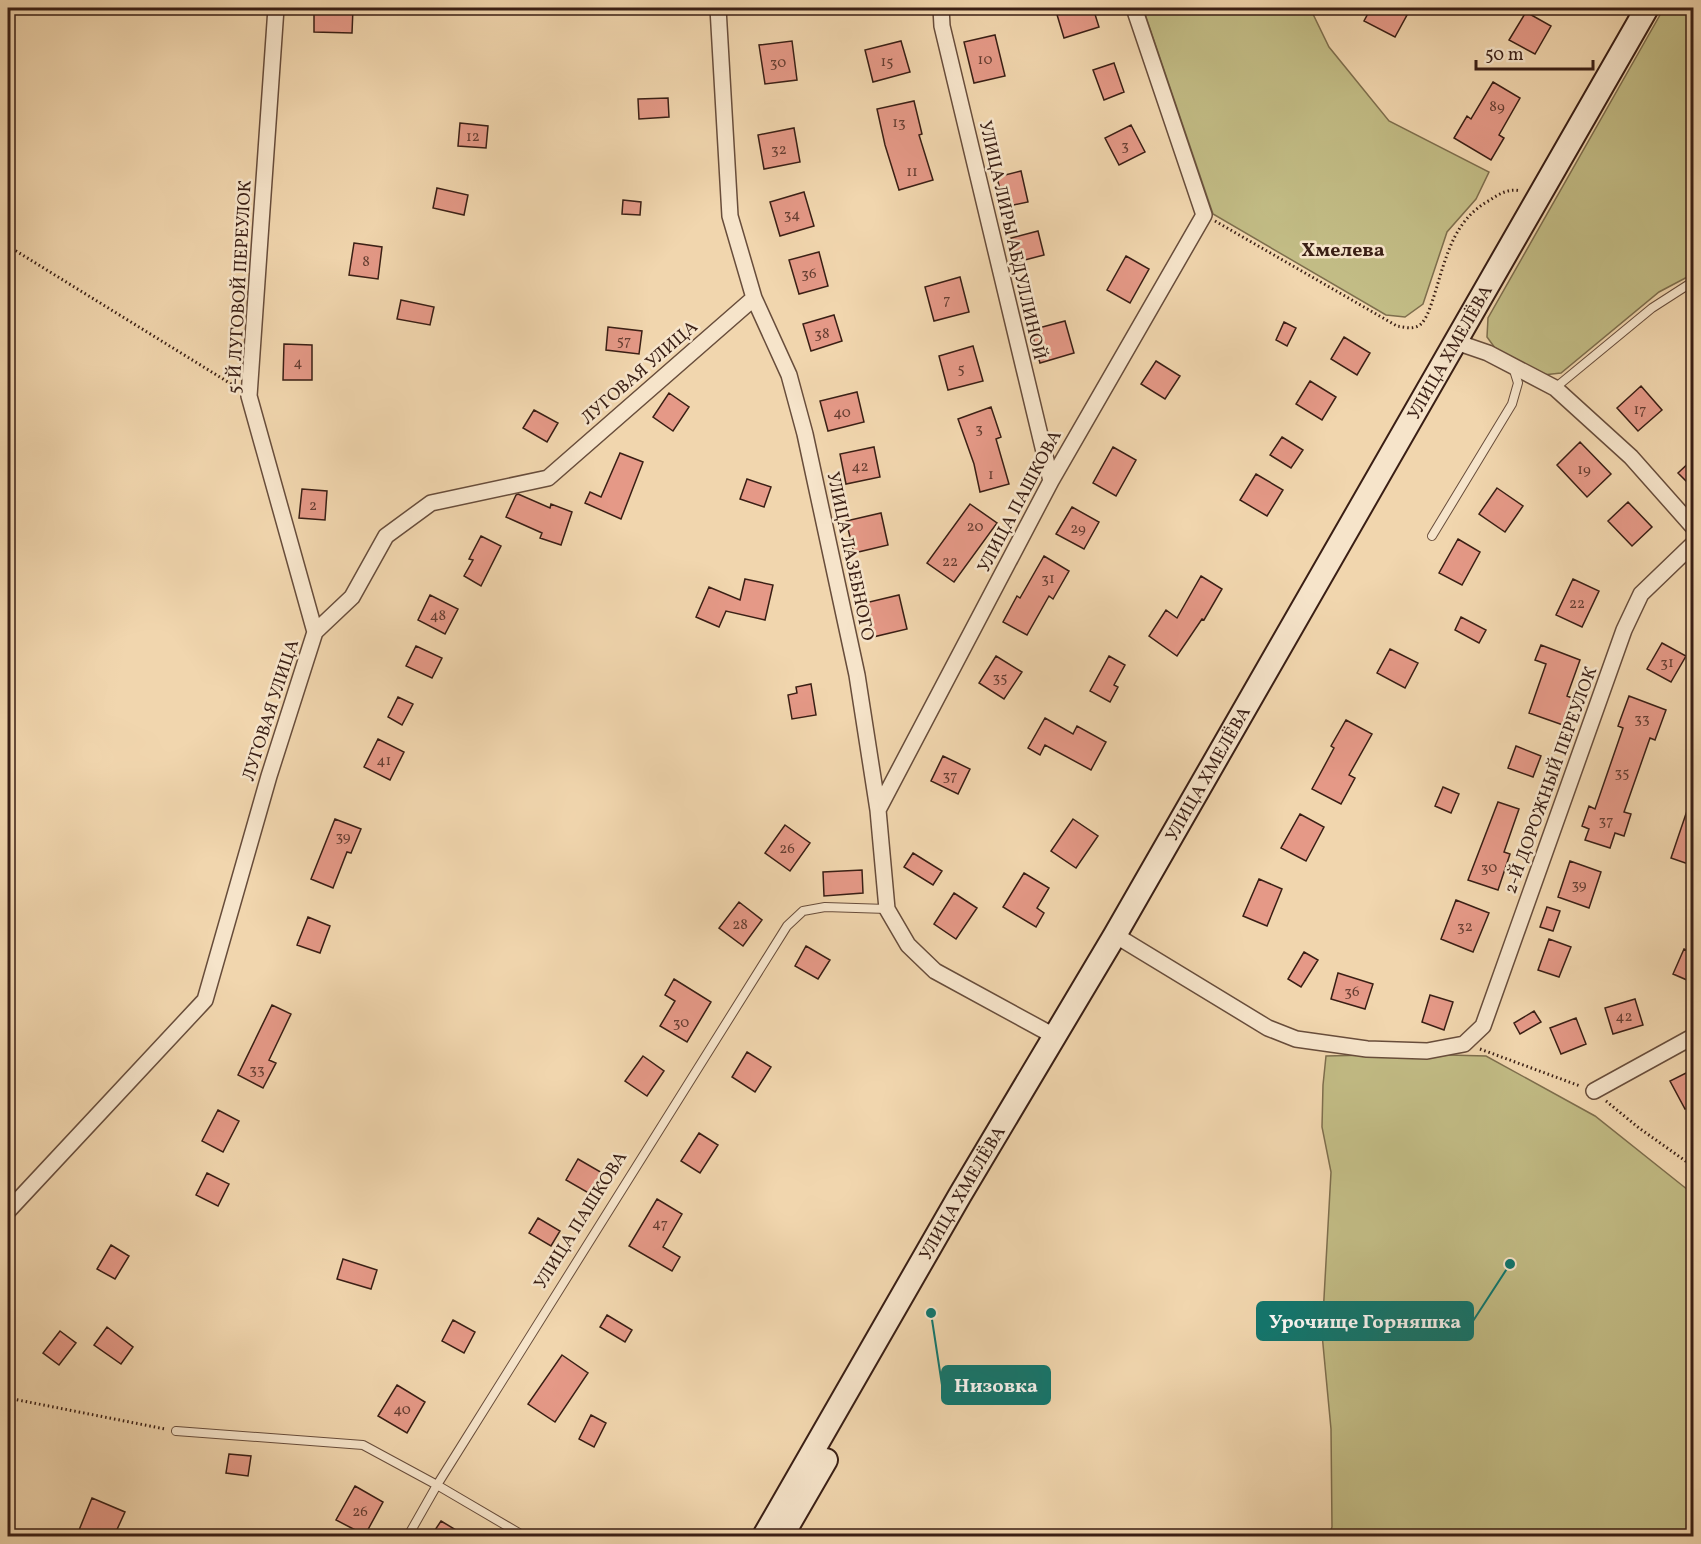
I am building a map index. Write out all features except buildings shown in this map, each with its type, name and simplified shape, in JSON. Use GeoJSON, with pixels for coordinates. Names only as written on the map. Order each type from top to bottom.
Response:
{"type":"FeatureCollection","features":[{"type":"Feature","properties":{"kind":"main road","name":"УЛИЦА ХМЕЛЁВА"},"geometry":{"type":"LineString","coordinates":[[764,1536],[960,1195],[1115,935],[1647,8]]}},
{"type":"Feature","properties":{"kind":"main road"},"geometry":{"type":"LineString","coordinates":[[782,1536],[867,1388],[1010,1128],[1056,1036]]}},
{"type":"Feature","properties":{"kind":"street","name":"5-Й ЛУГОВОЙ ПЕРЕУЛОК"},"geometry":{"type":"LineString","coordinates":[[276,8],[249,396],[315,632]]}},
{"type":"Feature","properties":{"kind":"street","name":"УЛИЦА ЛАЗЕБНОГО"},"geometry":{"type":"LineString","coordinates":[[718,8],[730,216],[754,298],[789,375],[805,434],[857,675],[878,810],[887,909],[908,945],[935,971],[1056,1036]]}},
{"type":"Feature","properties":{"kind":"street","name":"УЛИЦА ЛИРЫ АБДУЛЛИНОЙ"},"geometry":{"type":"LineString","coordinates":[[941,8],[945,38],[1051,481]]}},
{"type":"Feature","properties":{"kind":"street"},"geometry":{"type":"LineString","coordinates":[[1134,8],[1204,215]]}},
{"type":"Feature","properties":{"kind":"street","name":"УЛИЦА ПАШКОВА"},"geometry":{"type":"LineString","coordinates":[[878,810],[1051,481],[1204,215]]}},
{"type":"Feature","properties":{"kind":"street","name":"ЛУГОВАЯ УЛИЦА"},"geometry":{"type":"LineString","coordinates":[[8,1211],[205,1000],[269,776],[315,632],[352,597],[386,536],[430,503],[548,478],[754,298]]}},
{"type":"Feature","properties":{"kind":"street"},"geometry":{"type":"LineString","coordinates":[[1456,342],[1488,353],[1556,388],[1631,457],[1694,528]]}},
{"type":"Feature","properties":{"kind":"street","name":"2-Й ДОРОЖНЫЙ ПЕРЕУЛОК"},"geometry":{"type":"LineString","coordinates":[[1464,1044],[1483,1026],[1628,621],[1641,594],[1694,543]]}},
{"type":"Feature","properties":{"kind":"street"},"geometry":{"type":"LineString","coordinates":[[1115,935],[1268,1028],[1296,1039],[1367,1049],[1417,1051],[1464,1044]]}},
{"type":"Feature","properties":{"kind":"street"},"geometry":{"type":"LineString","coordinates":[[1594,1091],[1694,1036]]}},
{"type":"Feature","properties":{"kind":"lane"},"geometry":{"type":"LineString","coordinates":[[1556,388],[1652,308],[1694,281]]}},
{"type":"Feature","properties":{"kind":"lane"},"geometry":{"type":"LineString","coordinates":[[1432,536],[1512,404],[1518,383],[1512,366]]}},
{"type":"Feature","properties":{"kind":"lane","name":"УЛИЦА ПАШКОВА"},"geometry":{"type":"LineString","coordinates":[[408,1536],[437,1485],[787,926],[803,911],[825,907],[887,909]]}},
{"type":"Feature","properties":{"kind":"lane"},"geometry":{"type":"LineString","coordinates":[[176,1431],[363,1446],[437,1485],[524,1536]]}},
{"type":"Feature","properties":{"kind":"path"},"geometry":{"type":"LineString","coordinates":[[1204,215],[1397,326],[1411,328],[1420,324],[1430,308],[1452,240],[1475,208],[1504,192],[1516,189],[1539,197]]}},
{"type":"Feature","properties":{"kind":"path"},"geometry":{"type":"LineString","coordinates":[[8,246],[249,396]]}},
{"type":"Feature","properties":{"kind":"path"},"geometry":{"type":"LineString","coordinates":[[1464,1044],[1594,1091],[1639,1128],[1694,1167]]}},
{"type":"Feature","properties":{"kind":"path"},"geometry":{"type":"LineString","coordinates":[[8,1398],[176,1431]]}},
{"type":"Feature","properties":{"kind":"shaded area"},"geometry":{"type":"Polygon","coordinates":[[[1143,8],[1310,8],[1329,47],[1389,121],[1489,172],[1476,199],[1447,232],[1423,304],[1405,317],[1386,315],[1213,214],[1143,8]]]}},
{"type":"Feature","properties":{"kind":"shaded area"},"geometry":{"type":"Polygon","coordinates":[[[1664,8],[1693,8],[1693,274],[1659,292],[1561,373],[1543,375],[1495,348],[1487,337],[1488,318],[1664,8]]]}},
{"type":"Feature","properties":{"kind":"shaded area"},"geometry":{"type":"Polygon","coordinates":[[[1410,1054],[1486,1056],[1595,1116],[1693,1194],[1693,1536],[1329,1536],[1332,1527],[1331,1429],[1322,1334],[1331,1172],[1322,1127],[1326,1056],[1410,1054]]]}},
{"type":"Feature","properties":{"kind":"place","name":"Урочище Горняшка"},"geometry":{"type":"Point","coordinates":[1510,1264]}},
{"type":"Feature","properties":{"kind":"place","name":"Низовка"},"geometry":{"type":"Point","coordinates":[931,1313]}},
{"type":"Feature","properties":{"kind":"district","name":"Хмелева"},"geometry":{"type":"Point","coordinates":[1343,249]}}]}
